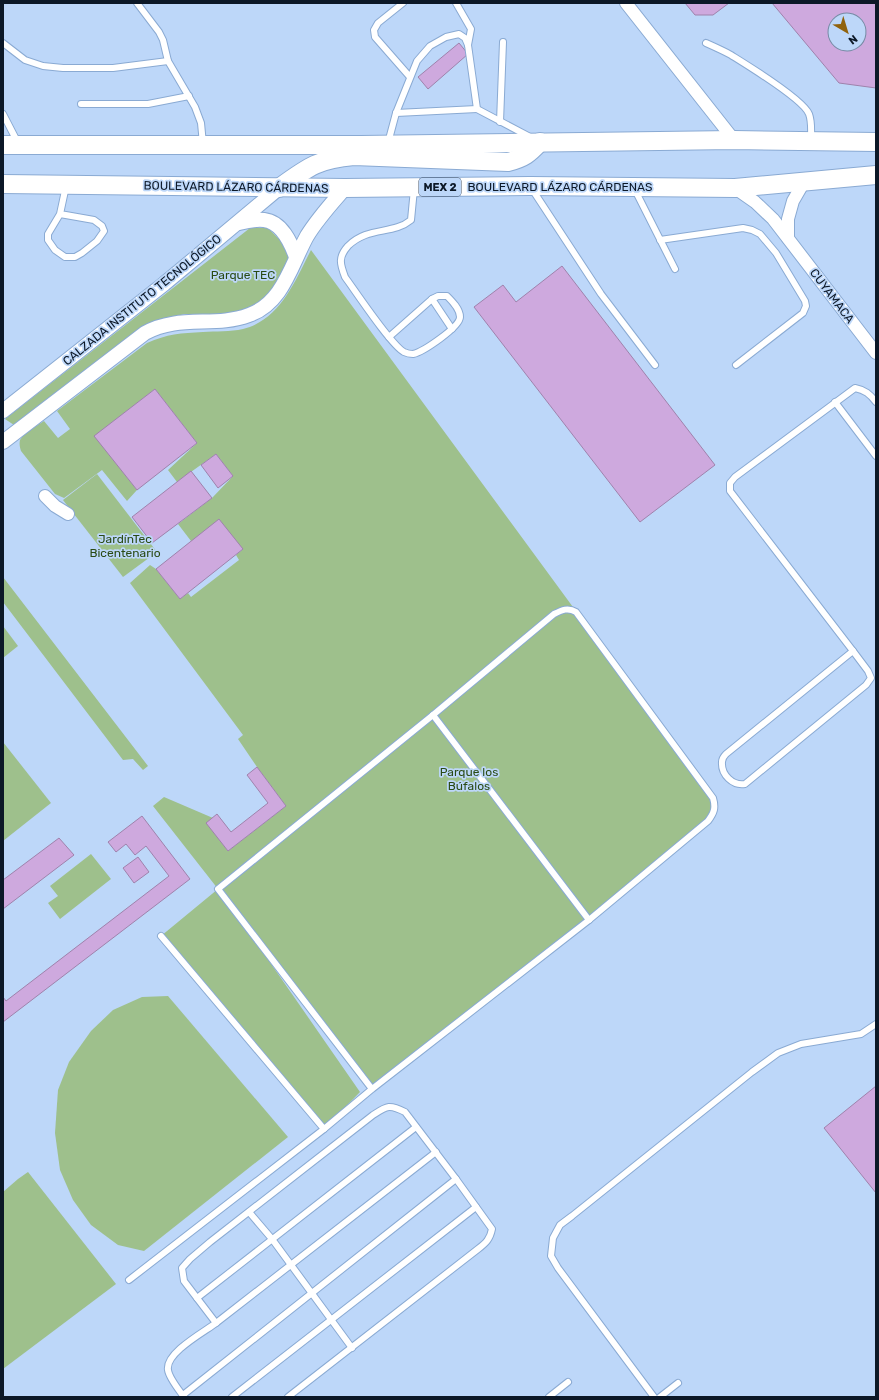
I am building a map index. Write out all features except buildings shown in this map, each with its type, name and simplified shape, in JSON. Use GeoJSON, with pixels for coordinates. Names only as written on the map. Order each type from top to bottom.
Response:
{"type":"FeatureCollection","features":[{"type":"Feature","properties":{"kind":"main road"},"geometry":{"type":"LineString","coordinates":[[11,145],[388,145],[734,140],[876,142]]}},
{"type":"Feature","properties":{"kind":"main road"},"geometry":{"type":"LineString","coordinates":[[279,188],[304,169],[324,160],[333,158],[354,156],[508,162],[521,159],[531,152],[540,142]]}},
{"type":"Feature","properties":{"kind":"main road","name":"BOULEVARD LÁZARO CÁRDENAS"},"geometry":{"type":"LineString","coordinates":[[3,184],[279,188],[633,186],[735,188],[804,182],[871,179]]}},
{"type":"Feature","properties":{"kind":"street"},"geometry":{"type":"LineString","coordinates":[[626,3],[734,140]]}},
{"type":"Feature","properties":{"kind":"street"},"geometry":{"type":"LineString","coordinates":[[788,238],[788,219],[793,201],[804,182]]}},
{"type":"Feature","properties":{"kind":"street","name":"CALZADA INSTITUTO TECNOLÓGICO"},"geometry":{"type":"LineString","coordinates":[[3,411],[164,284],[279,188]]}},
{"type":"Feature","properties":{"kind":"street"},"geometry":{"type":"LineString","coordinates":[[3,442],[9,431],[151,329],[173,323],[247,316],[264,308],[279,292],[296,257],[315,225],[345,188]]}},
{"type":"Feature","properties":{"kind":"street","name":"CUYAMACA"},"geometry":{"type":"LineString","coordinates":[[735,188],[755,202],[788,238],[876,354]]}},
{"type":"Feature","properties":{"kind":"street"},"geometry":{"type":"LineString","coordinates":[[237,223],[256,220],[266,220],[272,222],[287,238],[296,257]]}},
{"type":"Feature","properties":{"kind":"street"},"geometry":{"type":"LineString","coordinates":[[45,496],[68,514]]}},
{"type":"Feature","properties":{"kind":"lane"},"geometry":{"type":"LineString","coordinates":[[137,3],[159,32],[163,40],[168,61],[190,96],[200,123],[204,145]]}},
{"type":"Feature","properties":{"kind":"lane"},"geometry":{"type":"LineString","coordinates":[[403,3],[378,23],[374,30],[376,37],[410,77]]}},
{"type":"Feature","properties":{"kind":"lane"},"geometry":{"type":"LineString","coordinates":[[456,3],[471,28],[468,45]]}},
{"type":"Feature","properties":{"kind":"lane"},"geometry":{"type":"LineString","coordinates":[[388,145],[396,113],[417,61],[430,46],[446,37],[459,34],[465,38],[468,45],[477,109]]}},
{"type":"Feature","properties":{"kind":"lane"},"geometry":{"type":"LineString","coordinates":[[500,122],[503,42]]}},
{"type":"Feature","properties":{"kind":"lane"},"geometry":{"type":"LineString","coordinates":[[3,43],[25,60],[43,66],[63,68],[113,68],[168,61]]}},
{"type":"Feature","properties":{"kind":"lane"},"geometry":{"type":"LineString","coordinates":[[706,43],[730,54],[804,106],[809,114],[811,140]]}},
{"type":"Feature","properties":{"kind":"lane"},"geometry":{"type":"LineString","coordinates":[[81,104],[148,104],[190,96]]}},
{"type":"Feature","properties":{"kind":"lane"},"geometry":{"type":"LineString","coordinates":[[396,113],[477,109],[540,142]]}},
{"type":"Feature","properties":{"kind":"lane"},"geometry":{"type":"LineString","coordinates":[[3,114],[11,145]]}},
{"type":"Feature","properties":{"kind":"lane"},"geometry":{"type":"LineString","coordinates":[[60,214],[94,220],[102,226],[104,231],[97,241],[82,253],[75,256],[66,257],[55,250],[50,244],[48,237],[51,228],[60,214],[67,185]]}},
{"type":"Feature","properties":{"kind":"lane"},"geometry":{"type":"LineString","coordinates":[[530,186],[601,294],[655,365]]}},
{"type":"Feature","properties":{"kind":"lane"},"geometry":{"type":"LineString","coordinates":[[633,186],[675,269]]}},
{"type":"Feature","properties":{"kind":"lane"},"geometry":{"type":"LineString","coordinates":[[389,336],[432,299],[438,296],[447,296],[460,314],[460,318],[452,329],[425,349],[413,354],[404,352],[389,336],[345,277],[341,267],[340,260],[342,252],[353,241],[367,233],[398,227],[411,220],[414,188]]}},
{"type":"Feature","properties":{"kind":"lane"},"geometry":{"type":"LineString","coordinates":[[660,240],[743,228],[752,230],[760,234],[772,249],[800,292],[806,306],[803,313],[736,365]]}},
{"type":"Feature","properties":{"kind":"lane"},"geometry":{"type":"LineString","coordinates":[[432,299],[452,329]]}},
{"type":"Feature","properties":{"kind":"lane"},"geometry":{"type":"LineString","coordinates":[[853,651],[726,754],[722,760],[722,770],[732,782],[739,785],[745,784],[866,685],[871,678],[868,670],[730,491],[730,483],[735,477],[855,388],[864,389],[876,402]]}},
{"type":"Feature","properties":{"kind":"lane"},"geometry":{"type":"LineString","coordinates":[[835,402],[876,456]]}},
{"type":"Feature","properties":{"kind":"lane"},"geometry":{"type":"LineString","coordinates":[[129,1280],[324,1129],[589,920],[708,821],[715,810],[713,798],[576,612],[571,609],[566,609],[554,614],[433,715],[218,889],[372,1090]]}},
{"type":"Feature","properties":{"kind":"lane"},"geometry":{"type":"LineString","coordinates":[[433,715],[589,920]]}},
{"type":"Feature","properties":{"kind":"lane"},"geometry":{"type":"LineString","coordinates":[[161,936],[324,1129]]}},
{"type":"Feature","properties":{"kind":"lane"},"geometry":{"type":"LineString","coordinates":[[654,1397],[558,1268],[551,1256],[553,1238],[560,1225],[778,1053],[801,1044],[861,1034],[876,1024]]}},
{"type":"Feature","properties":{"kind":"lane"},"geometry":{"type":"LineString","coordinates":[[216,1323],[184,1281],[182,1268],[190,1259],[373,1115],[387,1106],[394,1106],[404,1112],[436,1152],[492,1229],[490,1236],[487,1242],[288,1397]]}},
{"type":"Feature","properties":{"kind":"lane"},"geometry":{"type":"LineString","coordinates":[[197,1298],[416,1127]]}},
{"type":"Feature","properties":{"kind":"lane"},"geometry":{"type":"LineString","coordinates":[[436,1152],[216,1323],[174,1353],[169,1361],[168,1370],[183,1396],[456,1179]]}},
{"type":"Feature","properties":{"kind":"lane"},"geometry":{"type":"LineString","coordinates":[[232,1397],[476,1206]]}},
{"type":"Feature","properties":{"kind":"lane"},"geometry":{"type":"LineString","coordinates":[[249,1212],[272,1240],[352,1348]]}},
{"type":"Feature","properties":{"kind":"lane"},"geometry":{"type":"LineString","coordinates":[[549,1397],[568,1382]]}},
{"type":"Feature","properties":{"kind":"lane"},"geometry":{"type":"LineString","coordinates":[[660,1397],[678,1383]]}},
{"type":"Feature","properties":{"kind":"green space","name":"Parque TEC"},"geometry":{"type":"Polygon","coordinates":[[[250,228],[268,228],[283,243],[294,262],[262,302],[234,314],[184,314],[142,327],[14,425],[5,419],[250,228]]]}},
{"type":"Feature","properties":{"kind":"green space","name":"Parque los Búfalos"},"geometry":{"type":"Polygon","coordinates":[[[311,250],[713,798],[714,804],[708,821],[372,1089],[226,899],[360,1092],[324,1129],[161,936],[218,889],[153,806],[164,797],[213,818],[207,823],[228,851],[286,806],[238,739],[243,735],[130,583],[150,565],[156,569],[180,599],[188,593],[191,597],[239,560],[236,555],[243,549],[191,541],[178,524],[212,498],[233,476],[216,454],[177,482],[168,470],[197,443],[155,389],[95,436],[137,490],[127,501],[102,470],[64,498],[55,494],[21,451],[20,444],[20,440],[24,435],[44,421],[58,438],[70,429],[57,411],[147,343],[174,334],[243,329],[256,324],[267,317],[285,298],[311,250]]]}},
{"type":"Feature","properties":{"kind":"green space","name":"JardínTec Bicentenario"},"geometry":{"type":"Polygon","coordinates":[[[97,474],[157,552],[123,577],[63,500],[97,474]]]}},
{"type":"Feature","properties":{"kind":"green space"},"geometry":{"type":"Polygon","coordinates":[[[3,577],[148,766],[143,770],[133,759],[123,760],[3,602],[3,577]]]}},
{"type":"Feature","properties":{"kind":"green space"},"geometry":{"type":"Polygon","coordinates":[[[3,626],[18,646],[3,658],[3,626]]]}},
{"type":"Feature","properties":{"kind":"green space"},"geometry":{"type":"Polygon","coordinates":[[[3,742],[51,803],[3,841],[3,742]]]}},
{"type":"Feature","properties":{"kind":"green space"},"geometry":{"type":"Polygon","coordinates":[[[91,854],[111,879],[60,919],[48,903],[58,896],[50,886],[91,854]]]}},
{"type":"Feature","properties":{"kind":"green space"},"geometry":{"type":"Polygon","coordinates":[[[168,996],[288,1137],[144,1251],[118,1245],[91,1225],[73,1200],[60,1170],[55,1133],[58,1090],[69,1062],[91,1031],[113,1010],[142,997],[168,996]]]}},
{"type":"Feature","properties":{"kind":"green space"},"geometry":{"type":"Polygon","coordinates":[[[28,1172],[116,1284],[3,1369],[3,1192],[28,1172]]]}}]}
